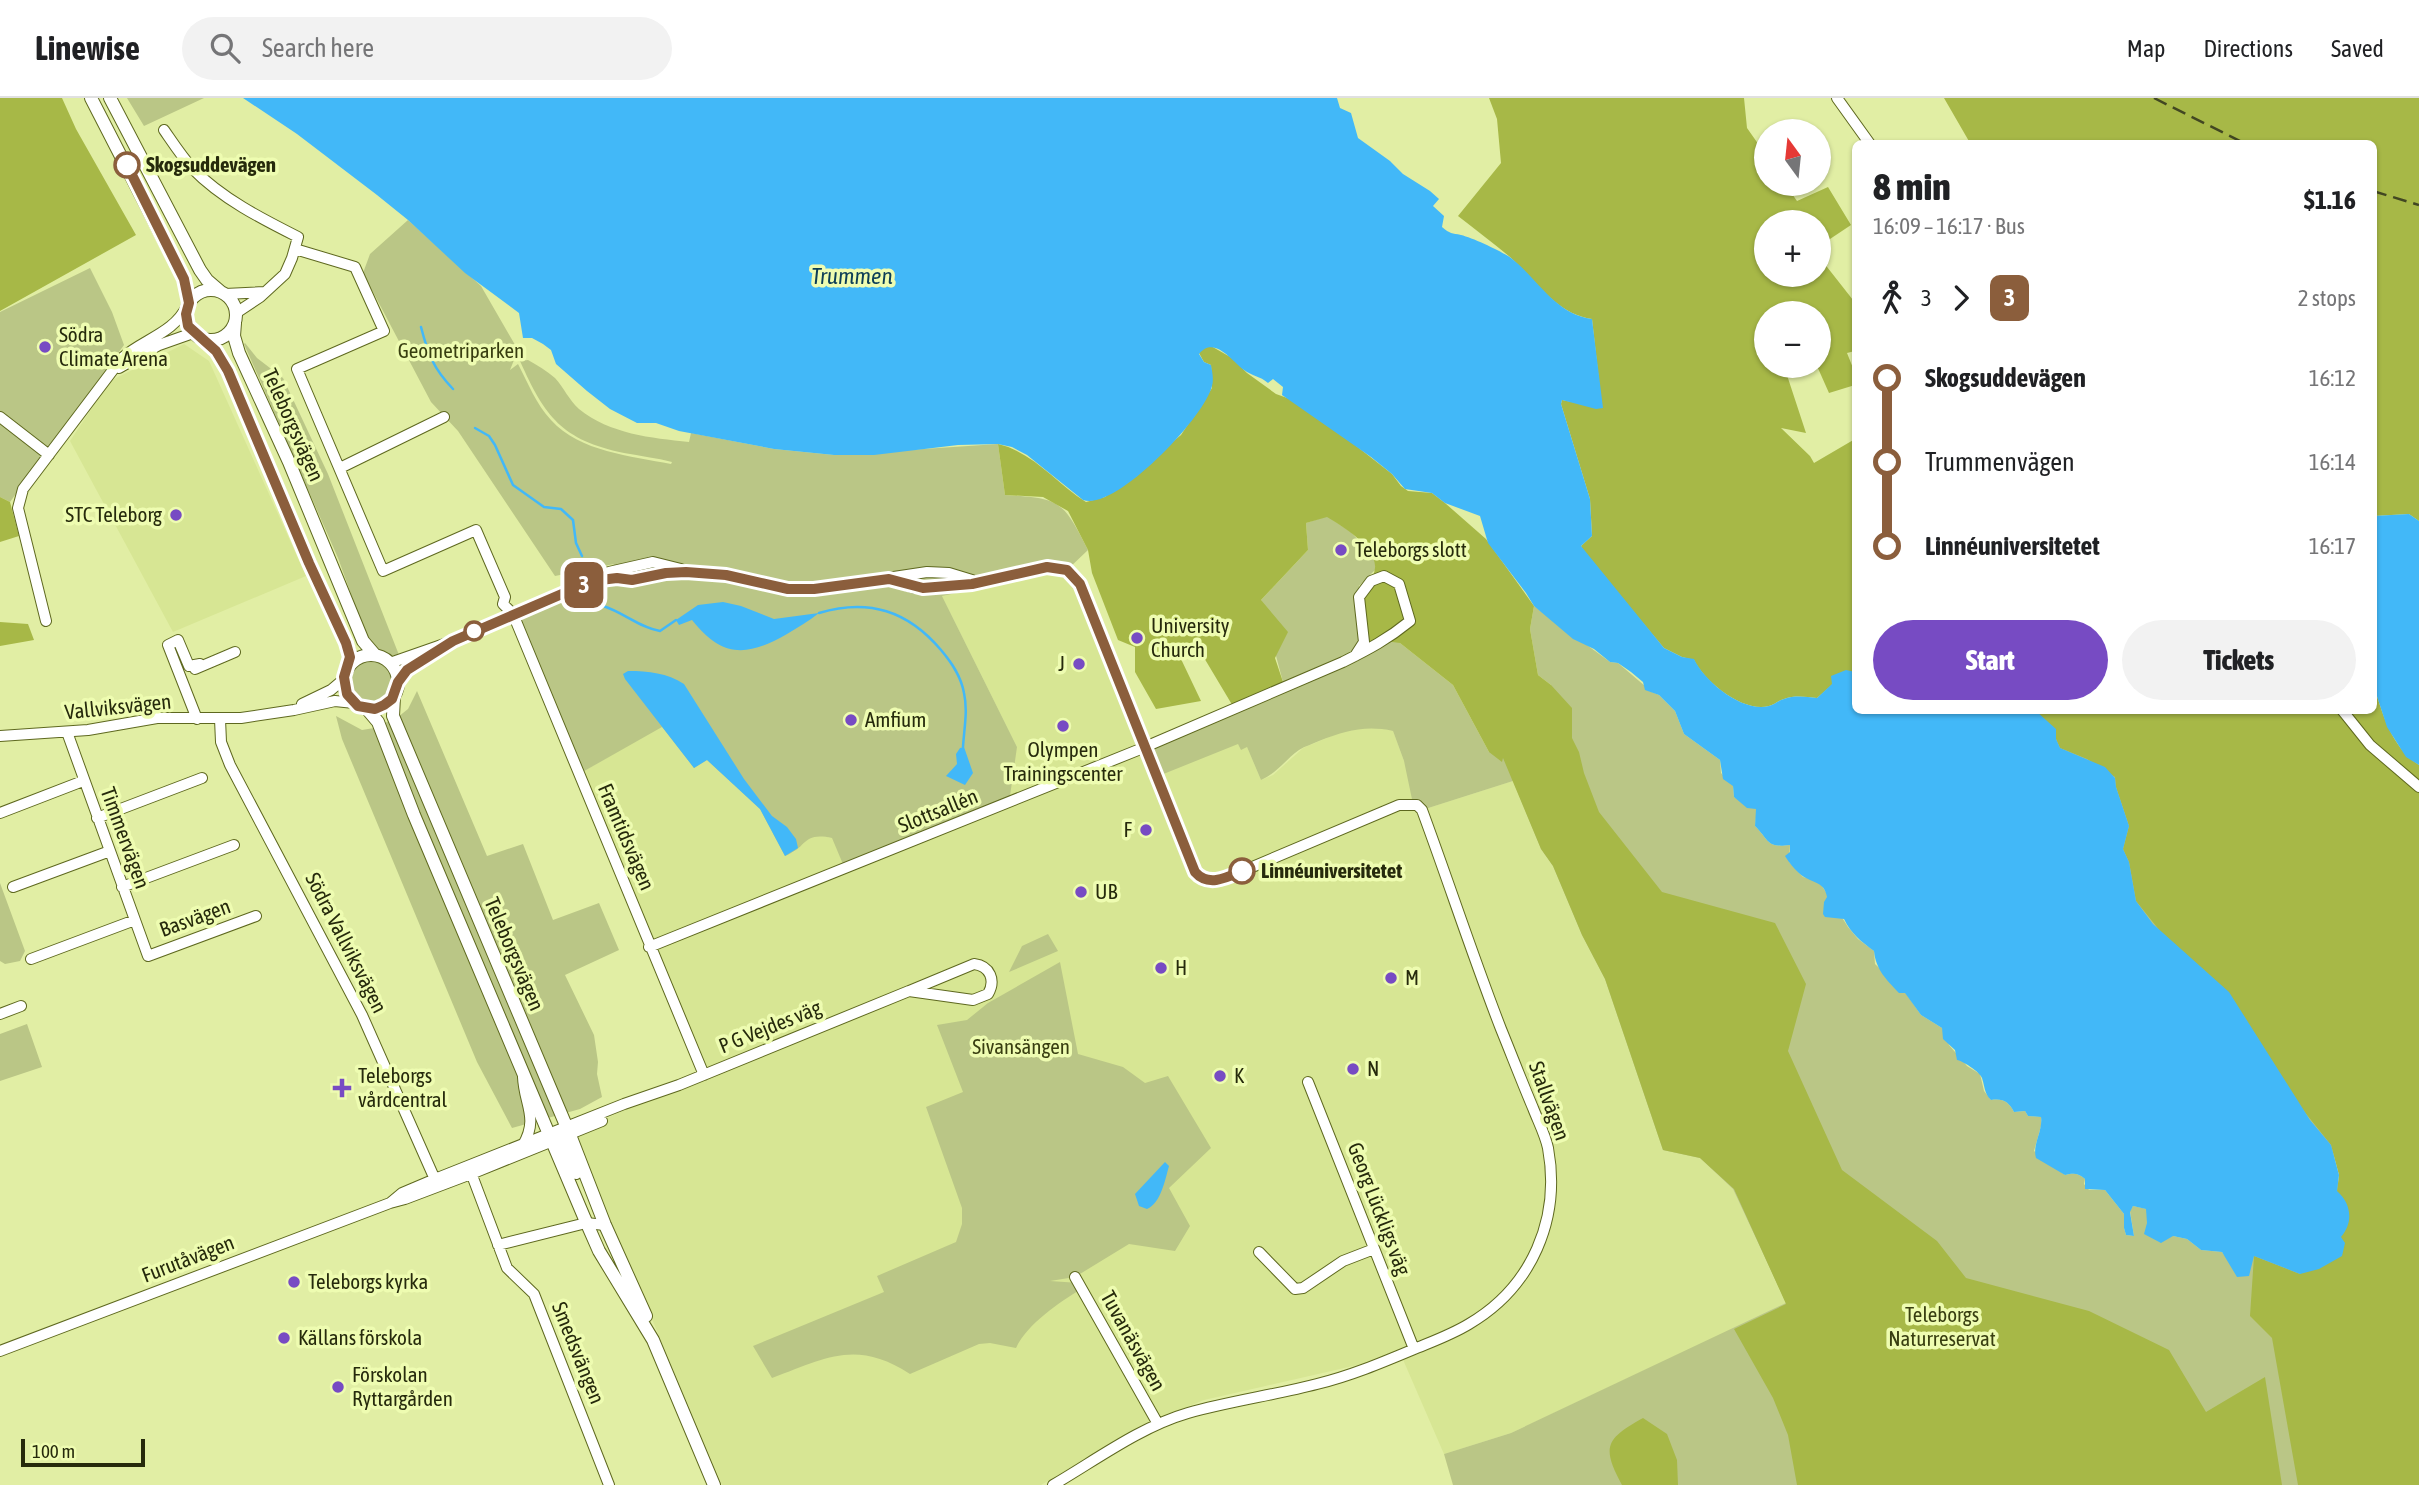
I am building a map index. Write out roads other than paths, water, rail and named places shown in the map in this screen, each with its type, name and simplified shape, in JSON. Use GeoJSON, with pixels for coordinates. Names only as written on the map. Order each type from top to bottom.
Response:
{"type":"FeatureCollection","features":[{"type":"Feature","properties":{"kind":"main road"},"geometry":{"type":"LineString","coordinates":[[91,98],[184,279],[188,305],[187,323],[198,336],[212,340],[222,337],[230,331],[235,318],[234,304],[207,280],[200,270],[110,98]]}},
{"type":"Feature","properties":{"kind":"main road"},"geometry":{"type":"LineString","coordinates":[[188,305],[201,292],[213,290],[223,293]]}},
{"type":"Feature","properties":{"kind":"main road","name":"Teleborgsvägen"},"geometry":{"type":"LineString","coordinates":[[235,318],[235,342],[239,353],[304,496],[363,641],[375,655]]}},
{"type":"Feature","properties":{"kind":"main road","name":"Teleborgsvägen"},"geometry":{"type":"LineString","coordinates":[[198,336],[216,351],[228,371],[309,563],[346,643],[350,657],[346,674]]}},
{"type":"Feature","properties":{"kind":"main road"},"geometry":{"type":"LineString","coordinates":[[375,655],[390,663],[398,682],[394,697],[382,707],[367,709],[354,703],[345,690],[346,674],[359,658],[375,655]]}},
{"type":"Feature","properties":{"kind":"main road","name":"Teleborgsvägen"},"geometry":{"type":"LineString","coordinates":[[394,697],[393,716],[561,1113],[559,1136],[586,1223],[599,1251],[653,1340],[714,1485]]}},
{"type":"Feature","properties":{"kind":"main road","name":"Teleborgsvägen"},"geometry":{"type":"LineString","coordinates":[[367,709],[378,722],[523,1075],[559,1136],[579,1180],[605,1226],[650,1324],[653,1340]]}},
{"type":"Feature","properties":{"kind":"street"},"geometry":{"type":"LineString","coordinates":[[1837,98],[1867,140]]}},
{"type":"Feature","properties":{"kind":"street"},"geometry":{"type":"LineString","coordinates":[[164,130],[193,169],[207,182],[256,215],[298,237],[285,274],[235,318]]}},
{"type":"Feature","properties":{"kind":"street"},"geometry":{"type":"LineString","coordinates":[[295,249],[355,267],[384,331],[297,369],[341,468],[444,417]]}},
{"type":"Feature","properties":{"kind":"street"},"geometry":{"type":"LineString","coordinates":[[223,293],[264,292]]}},
{"type":"Feature","properties":{"kind":"street"},"geometry":{"type":"LineString","coordinates":[[46,621],[18,508],[23,489],[130,351],[175,324],[188,305]]}},
{"type":"Feature","properties":{"kind":"street"},"geometry":{"type":"LineString","coordinates":[[111,374],[159,345],[198,336]]}},
{"type":"Feature","properties":{"kind":"street"},"geometry":{"type":"LineString","coordinates":[[0,417],[49,455]]}},
{"type":"Feature","properties":{"kind":"street","name":"Framtidsvägen"},"geometry":{"type":"LineString","coordinates":[[341,468],[383,571],[476,530],[505,597],[503,604],[513,614],[704,1075]]}},
{"type":"Feature","properties":{"kind":"street"},"geometry":{"type":"LineString","coordinates":[[390,663],[453,641],[592,581],[617,578],[632,580],[686,572],[726,575],[788,589],[814,589],[889,579],[923,588],[983,582],[1047,567],[1067,570],[1080,584],[1144,747]]}},
{"type":"Feature","properties":{"kind":"street","name":"Slottsallén"},"geometry":{"type":"LineString","coordinates":[[649,947],[1144,747],[1355,656],[1385,641],[1410,621],[1399,584],[1384,576],[1371,581],[1359,597],[1364,642],[1355,656]]}},
{"type":"Feature","properties":{"kind":"street"},"geometry":{"type":"LineString","coordinates":[[197,719],[167,645],[178,640],[189,666],[200,664]]}},
{"type":"Feature","properties":{"kind":"street"},"geometry":{"type":"LineString","coordinates":[[398,682],[407,670],[453,641]]}},
{"type":"Feature","properties":{"kind":"street"},"geometry":{"type":"LineString","coordinates":[[180,676],[235,652]]}},
{"type":"Feature","properties":{"kind":"street","name":"Vallviksvägen"},"geometry":{"type":"LineString","coordinates":[[282,711],[318,696],[346,674]]}},
{"type":"Feature","properties":{"kind":"street","name":"Vallviksvägen"},"geometry":{"type":"LineString","coordinates":[[0,736],[67,732],[157,718],[220,719],[339,700],[354,703]]}},
{"type":"Feature","properties":{"kind":"street"},"geometry":{"type":"LineString","coordinates":[[2345,714],[2370,745],[2419,787]]}},
{"type":"Feature","properties":{"kind":"street","name":"Södra Vallviksvägen"},"geometry":{"type":"LineString","coordinates":[[220,719],[221,742],[229,763],[362,1015],[436,1183]]}},
{"type":"Feature","properties":{"kind":"street","name":"Timmervägen"},"geometry":{"type":"LineString","coordinates":[[67,732],[148,956]]}},
{"type":"Feature","properties":{"kind":"street","name":"Stallvägen"},"geometry":{"type":"LineString","coordinates":[[1061,1483],[1158,1424],[1189,1413],[1317,1385],[1360,1372],[1471,1323],[1497,1304],[1520,1278],[1542,1240],[1549,1216],[1552,1172],[1547,1144],[1486,990],[1422,810],[1413,804],[1399,805],[1224,878],[1206,880],[1195,872],[1144,747]]}},
{"type":"Feature","properties":{"kind":"street"},"geometry":{"type":"LineString","coordinates":[[97,818],[202,778]]}},
{"type":"Feature","properties":{"kind":"street"},"geometry":{"type":"LineString","coordinates":[[0,813],[83,781]]}},
{"type":"Feature","properties":{"kind":"street"},"geometry":{"type":"LineString","coordinates":[[122,887],[234,845]]}},
{"type":"Feature","properties":{"kind":"street"},"geometry":{"type":"LineString","coordinates":[[13,887],[110,851]]}},
{"type":"Feature","properties":{"kind":"street","name":"Basvägen"},"geometry":{"type":"LineString","coordinates":[[148,956],[256,916]]}},
{"type":"Feature","properties":{"kind":"street"},"geometry":{"type":"LineString","coordinates":[[31,959],[135,920]]}},
{"type":"Feature","properties":{"kind":"street","name":"P G Vejdes väg"},"geometry":{"type":"LineString","coordinates":[[559,1136],[609,1110],[704,1075],[974,964],[987,968],[992,982],[988,994],[973,1000],[909,991]]}},
{"type":"Feature","properties":{"kind":"street"},"geometry":{"type":"LineString","coordinates":[[0,1014],[21,1006]]}},
{"type":"Feature","properties":{"kind":"street"},"geometry":{"type":"LineString","coordinates":[[523,1075],[523,1093],[531,1119],[529,1134],[523,1145]]}},
{"type":"Feature","properties":{"kind":"street","name":"Georg Lückligs väg"},"geometry":{"type":"LineString","coordinates":[[1308,1082],[1414,1349]]}},
{"type":"Feature","properties":{"kind":"street","name":"P G Vejdes väg"},"geometry":{"type":"LineString","coordinates":[[559,1136],[629,1108],[645,1098]]}},
{"type":"Feature","properties":{"kind":"street"},"geometry":{"type":"LineString","coordinates":[[561,1113],[578,1117],[609,1110]]}},
{"type":"Feature","properties":{"kind":"street","name":"Furutåvägen"},"geometry":{"type":"LineString","coordinates":[[470,1170],[523,1145],[559,1136]]}},
{"type":"Feature","properties":{"kind":"street","name":"Furutåvägen"},"geometry":{"type":"LineString","coordinates":[[0,1352],[390,1203],[402,1193],[436,1183],[559,1136]]}},
{"type":"Feature","properties":{"kind":"street","name":"Smedsvängen"},"geometry":{"type":"LineString","coordinates":[[470,1170],[507,1268],[534,1294],[609,1485]]}},
{"type":"Feature","properties":{"kind":"street"},"geometry":{"type":"LineString","coordinates":[[498,1245],[586,1223],[605,1226]]}},
{"type":"Feature","properties":{"kind":"street"},"geometry":{"type":"LineString","coordinates":[[1259,1252],[1295,1289],[1303,1288],[1343,1261],[1374,1249]]}},
{"type":"Feature","properties":{"kind":"street","name":"Tuvanäsvägen"},"geometry":{"type":"LineString","coordinates":[[1075,1277],[1158,1424]]}},
{"type":"Feature","properties":{"kind":"water","name":"Trummen"},"geometry":{"type":"Polygon","coordinates":[[[243,98],[1337,98],[1340,108],[1351,113],[1358,138],[1439,199],[1433,206],[1444,216],[1442,227],[1494,248],[1511,258],[1557,303],[1579,316],[1592,319],[1603,408],[1596,409],[1562,400],[1561,404],[1590,499],[1592,536],[1581,546],[1664,648],[1682,657],[1694,659],[1707,677],[1726,694],[1748,705],[1759,707],[1792,697],[1817,698],[1832,684],[1831,676],[1846,670],[1852,671],[1852,714],[2039,714],[2056,729],[2060,748],[2105,767],[2115,778],[2129,826],[2123,849],[2129,862],[2136,901],[2153,924],[2229,992],[2310,1120],[2331,1145],[2339,1175],[2337,1191],[2345,1201],[2349,1213],[2348,1225],[2341,1237],[2345,1243],[2342,1256],[2319,1269],[2300,1274],[2254,1256],[2249,1276],[2237,1277],[2222,1252],[2201,1250],[2187,1239],[2173,1236],[2161,1243],[2144,1234],[2147,1223],[2146,1209],[2133,1206],[2130,1212],[2134,1236],[2126,1235],[2124,1214],[2105,1190],[2085,1189],[2085,1179],[2082,1177],[2076,1174],[2065,1175],[2036,1158],[2035,1148],[2041,1117],[2028,1116],[2025,1111],[2014,1112],[2005,1102],[1991,1100],[1981,1076],[1957,1060],[1955,1050],[1943,1039],[1942,1028],[1921,1015],[1905,993],[1899,993],[1886,979],[1879,969],[1874,951],[1853,933],[1844,919],[1825,917],[1824,902],[1827,897],[1824,889],[1820,884],[1800,874],[1789,862],[1785,856],[1790,852],[1790,845],[1772,844],[1755,826],[1756,809],[1747,808],[1734,797],[1733,786],[1723,779],[1720,760],[1684,734],[1675,711],[1659,695],[1645,690],[1643,682],[1631,672],[1573,639],[1534,606],[1488,543],[1480,516],[1445,503],[1432,493],[1405,489],[1371,457],[1282,395],[1283,387],[1273,379],[1268,383],[1250,374],[1223,351],[1211,347],[1199,354],[1204,362],[1211,365],[1213,383],[1206,400],[1177,439],[1136,477],[1116,492],[1097,500],[1083,500],[1027,455],[1012,447],[998,444],[958,445],[874,455],[834,455],[774,449],[679,431],[656,423],[637,423],[610,409],[587,391],[556,364],[551,350],[543,344],[532,338],[523,338],[519,313],[465,273],[408,220],[297,134],[243,98]]]}},
{"type":"Feature","properties":{"kind":"water"},"geometry":{"type":"Polygon","coordinates":[[[2409,514],[2419,521],[2419,765],[2406,757],[2387,727],[2377,696],[2377,516],[2409,514]]]}},
{"type":"Feature","properties":{"kind":"water"},"geometry":{"type":"Polygon","coordinates":[[[723,602],[774,619],[819,613],[773,642],[747,650],[725,647],[714,641],[692,620],[679,625],[676,620],[698,605],[723,602]]]}},
{"type":"Feature","properties":{"kind":"water"},"geometry":{"type":"Polygon","coordinates":[[[628,671],[658,673],[684,684],[744,779],[772,816],[787,827],[796,839],[798,848],[785,856],[760,809],[707,760],[694,768],[625,679],[623,674],[628,671]]]}},
{"type":"Feature","properties":{"kind":"water"},"geometry":{"type":"Polygon","coordinates":[[[964,747],[973,773],[965,785],[946,776],[957,764],[956,754],[964,747]]]}},
{"type":"Feature","properties":{"kind":"water"},"geometry":{"type":"Polygon","coordinates":[[[1165,1162],[1169,1166],[1156,1202],[1147,1209],[1139,1206],[1135,1194],[1165,1162]]]}},
{"type":"Feature","properties":{"kind":"waterway"},"geometry":{"type":"LineString","coordinates":[[421,327],[432,360],[453,389]]}},
{"type":"Feature","properties":{"kind":"waterway"},"geometry":{"type":"LineString","coordinates":[[475,428],[489,436],[513,485],[544,507],[561,509],[573,520],[576,543],[582,556]]}},
{"type":"Feature","properties":{"kind":"waterway"},"geometry":{"type":"LineString","coordinates":[[603,606],[645,627],[660,631],[676,620]]}},
{"type":"Feature","properties":{"kind":"waterway"},"geometry":{"type":"LineString","coordinates":[[819,613],[855,607],[886,611],[901,617],[928,637],[952,665],[963,687],[966,706],[963,747]]}},
{"type":"Feature","properties":{"kind":"railway"},"geometry":{"type":"LineString","coordinates":[[2154,98],[2238,140]]}},
{"type":"Feature","properties":{"kind":"railway"},"geometry":{"type":"LineString","coordinates":[[2377,192],[2419,205]]}},
{"type":"Feature","properties":{"kind":"place","name":"Skogsuddevägen"},"geometry":{"type":"Point","coordinates":[127,165]}},
{"type":"Feature","properties":{"kind":"place","name":"Södra Climate Arena"},"geometry":{"type":"Point","coordinates":[45,347]}},
{"type":"Feature","properties":{"kind":"place","name":"STC Teleborg"},"geometry":{"type":"Point","coordinates":[176,515]}},
{"type":"Feature","properties":{"kind":"place","name":"Teleborgs slott"},"geometry":{"type":"Point","coordinates":[1341,550]}},
{"type":"Feature","properties":{"kind":"place","name":"University Church"},"geometry":{"type":"Point","coordinates":[1137,638]}},
{"type":"Feature","properties":{"kind":"place","name":"J"},"geometry":{"type":"Point","coordinates":[1079,664]}},
{"type":"Feature","properties":{"kind":"place","name":"Amfium"},"geometry":{"type":"Point","coordinates":[851,720]}},
{"type":"Feature","properties":{"kind":"place","name":"Olympen Trainingscenter"},"geometry":{"type":"Point","coordinates":[1063,726]}},
{"type":"Feature","properties":{"kind":"place","name":"F"},"geometry":{"type":"Point","coordinates":[1146,830]}},
{"type":"Feature","properties":{"kind":"place","name":"Linnéuniversitetet"},"geometry":{"type":"Point","coordinates":[1242,871]}},
{"type":"Feature","properties":{"kind":"place","name":"UB"},"geometry":{"type":"Point","coordinates":[1081,892]}},
{"type":"Feature","properties":{"kind":"place","name":"H"},"geometry":{"type":"Point","coordinates":[1161,968]}},
{"type":"Feature","properties":{"kind":"place","name":"M"},"geometry":{"type":"Point","coordinates":[1391,978]}},
{"type":"Feature","properties":{"kind":"place","name":"N"},"geometry":{"type":"Point","coordinates":[1353,1069]}},
{"type":"Feature","properties":{"kind":"place","name":"K"},"geometry":{"type":"Point","coordinates":[1220,1076]}},
{"type":"Feature","properties":{"kind":"place","name":"Teleborgs vårdcentral"},"geometry":{"type":"Point","coordinates":[342,1088]}},
{"type":"Feature","properties":{"kind":"place","name":"Teleborgs kyrka"},"geometry":{"type":"Point","coordinates":[294,1282]}},
{"type":"Feature","properties":{"kind":"place","name":"Källans förskola"},"geometry":{"type":"Point","coordinates":[284,1338]}},
{"type":"Feature","properties":{"kind":"place","name":"Förskolan Ryttargården"},"geometry":{"type":"Point","coordinates":[338,1387]}},
{"type":"Feature","properties":{"kind":"park label","name":"Geometriparken"},"geometry":{"type":"Point","coordinates":[461,351]}},
{"type":"Feature","properties":{"kind":"park label","name":"Sivansängen"},"geometry":{"type":"Point","coordinates":[1021,1047]}},
{"type":"Feature","properties":{"kind":"park label","name":"Teleborgs Naturreservat"},"geometry":{"type":"Point","coordinates":[1942,1327]}}]}
